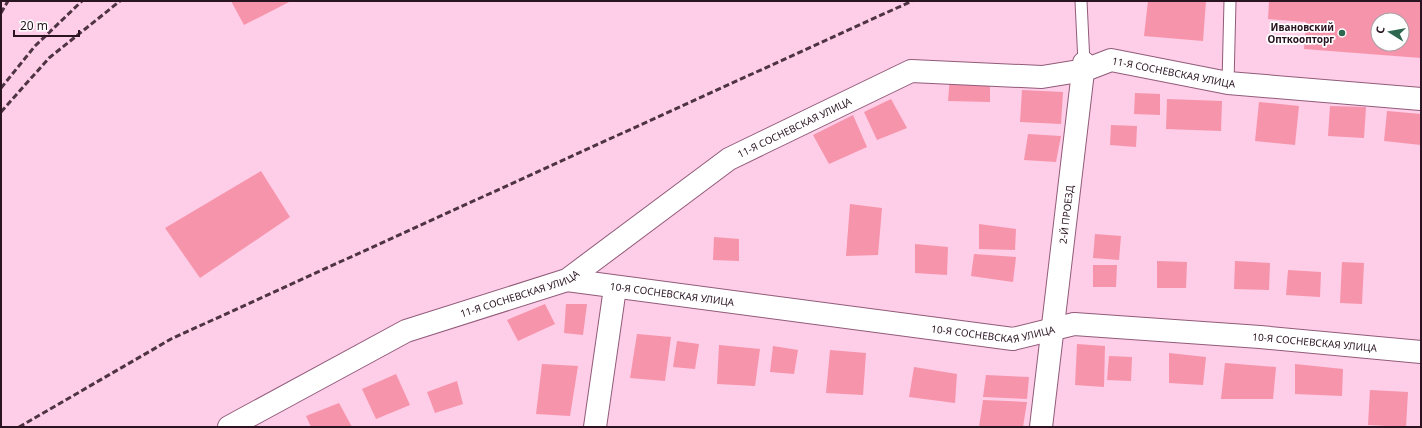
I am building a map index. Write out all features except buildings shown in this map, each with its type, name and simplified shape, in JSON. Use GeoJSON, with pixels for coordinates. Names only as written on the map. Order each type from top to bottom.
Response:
{"type":"FeatureCollection","features":[{"type":"Feature","properties":{"kind":"street","name":"11-Я СОСНЕВСКАЯ УЛИЦА"},"geometry":{"type":"LineString","coordinates":[[229,427],[406,331],[566,280],[729,159],[911,71],[1042,77],[1111,60],[1228,83],[1421,99]]}},
{"type":"Feature","properties":{"kind":"street","name":"2-Й ПРОЕЗД"},"geometry":{"type":"LineString","coordinates":[[1041,427],[1084,67]]}},
{"type":"Feature","properties":{"kind":"street","name":"10-Я СОСНЕВСКАЯ УЛИЦА"},"geometry":{"type":"LineString","coordinates":[[566,280],[616,288],[1013,338],[1074,324],[1260,337],[1421,352]]}},
{"type":"Feature","properties":{"kind":"street"},"geometry":{"type":"LineString","coordinates":[[596,427],[616,288]]}},
{"type":"Feature","properties":{"kind":"lane","name":"2-Й ПРОЕЗД"},"geometry":{"type":"LineString","coordinates":[[1081,1],[1084,67]]}},
{"type":"Feature","properties":{"kind":"lane"},"geometry":{"type":"LineString","coordinates":[[1228,83],[1230,1]]}},
{"type":"Feature","properties":{"kind":"railway"},"geometry":{"type":"LineString","coordinates":[[1,13],[8,1]]}},
{"type":"Feature","properties":{"kind":"railway"},"geometry":{"type":"LineString","coordinates":[[1,88],[35,46],[82,1]]}},
{"type":"Feature","properties":{"kind":"railway"},"geometry":{"type":"LineString","coordinates":[[1,112],[49,58],[120,1]]}},
{"type":"Feature","properties":{"kind":"railway"},"geometry":{"type":"LineString","coordinates":[[19,427],[171,339],[912,1]]}},
{"type":"Feature","properties":{"kind":"place","name":"Ивановский Опткоопторг"},"geometry":{"type":"Point","coordinates":[1342,33]}}]}
